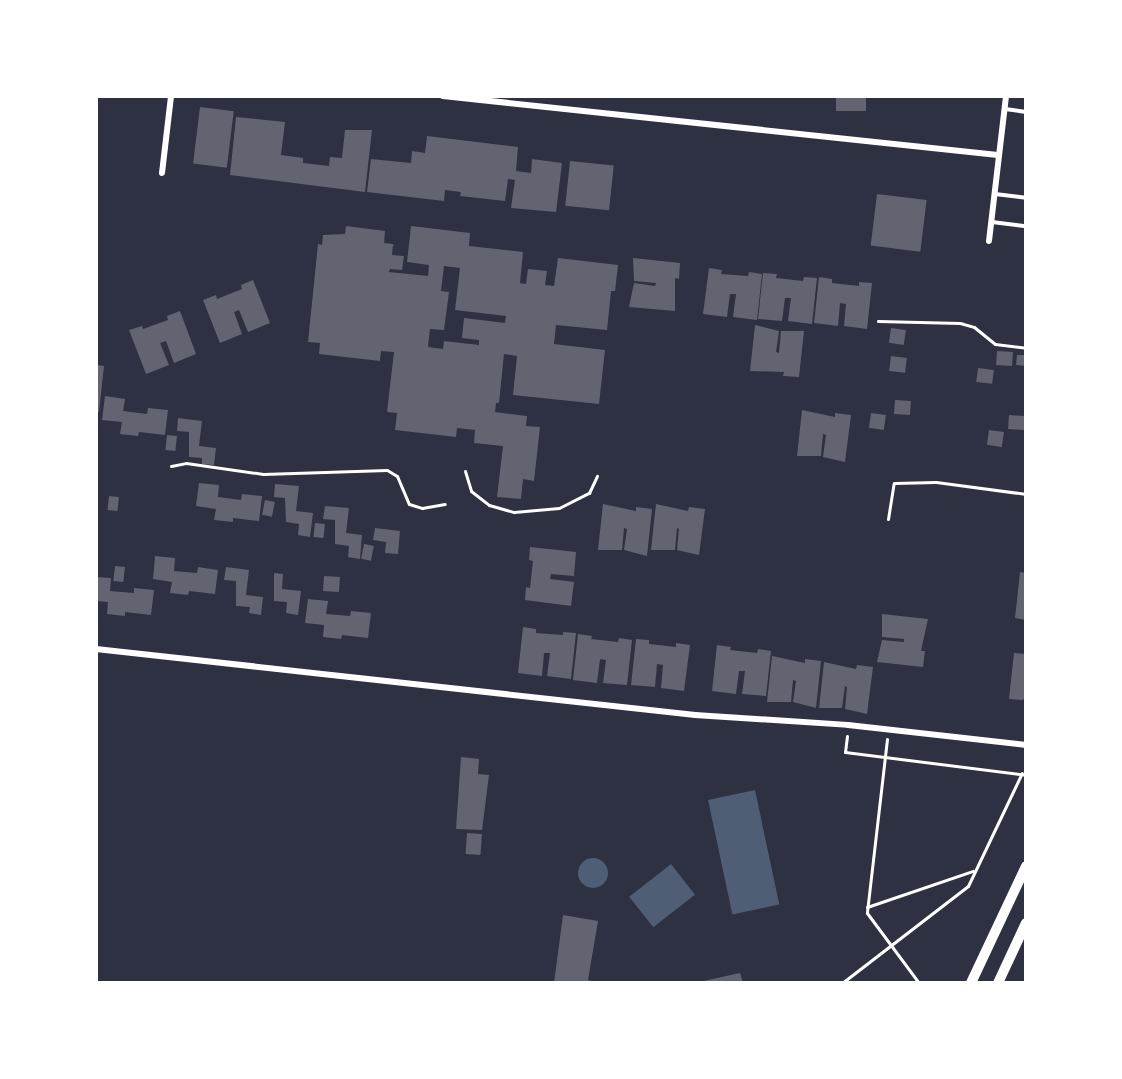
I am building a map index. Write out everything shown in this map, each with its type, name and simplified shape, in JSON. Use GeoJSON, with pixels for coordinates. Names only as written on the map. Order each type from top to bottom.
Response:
{"type":"FeatureCollection","features":[{"type":"Feature","properties":{"kind":"main road"},"geometry":{"type":"LineString","coordinates":[[971,983],[1026,866]]}},
{"type":"Feature","properties":{"kind":"main road"},"geometry":{"type":"LineString","coordinates":[[998,983],[1026,923]]}},
{"type":"Feature","properties":{"kind":"street"},"geometry":{"type":"LineString","coordinates":[[162,172],[171,96]]}},
{"type":"Feature","properties":{"kind":"street"},"geometry":{"type":"LineString","coordinates":[[443,96],[998,155]]}},
{"type":"Feature","properties":{"kind":"street"},"geometry":{"type":"LineString","coordinates":[[988,241],[1006,96]]}},
{"type":"Feature","properties":{"kind":"street"},"geometry":{"type":"LineString","coordinates":[[96,649],[695,716],[848,725],[1026,745]]}},
{"type":"Feature","properties":{"kind":"lane"},"geometry":{"type":"LineString","coordinates":[[1005,109],[1026,112]]}},
{"type":"Feature","properties":{"kind":"lane"},"geometry":{"type":"LineString","coordinates":[[994,194],[1026,198]]}},
{"type":"Feature","properties":{"kind":"lane"},"geometry":{"type":"LineString","coordinates":[[991,222],[1026,226]]}},
{"type":"Feature","properties":{"kind":"path"},"geometry":{"type":"LineString","coordinates":[[878,321],[960,323],[974,327],[995,344],[1026,348]]}},
{"type":"Feature","properties":{"kind":"path"},"geometry":{"type":"LineString","coordinates":[[171,466],[186,463],[263,474],[387,470],[396,476],[409,504],[422,508],[445,504]]}},
{"type":"Feature","properties":{"kind":"path"},"geometry":{"type":"LineString","coordinates":[[465,471],[471,491],[489,505],[514,512],[559,508],[589,493],[597,476]]}},
{"type":"Feature","properties":{"kind":"path"},"geometry":{"type":"LineString","coordinates":[[888,519],[894,483],[936,482],[1026,494]]}},
{"type":"Feature","properties":{"kind":"path"},"geometry":{"type":"LineString","coordinates":[[842,983],[968,885],[973,871],[1024,774],[845,752],[848,725]]}},
{"type":"Feature","properties":{"kind":"path"},"geometry":{"type":"LineString","coordinates":[[887,729],[886,758],[867,913],[919,983]]}},
{"type":"Feature","properties":{"kind":"path"},"geometry":{"type":"LineString","coordinates":[[867,907],[973,871]]}},
{"type":"Feature","properties":{"kind":"water"},"geometry":{"type":"Polygon","coordinates":[[[755,790],[779,904],[732,914],[708,800],[755,790]]]}},
{"type":"Feature","properties":{"kind":"water"},"geometry":{"type":"Polygon","coordinates":[[[593,858],[604,862],[608,873],[604,884],[593,888],[582,884],[578,873],[582,862],[593,858]]]}},
{"type":"Feature","properties":{"kind":"water"},"geometry":{"type":"Polygon","coordinates":[[[671,864],[695,895],[653,927],[629,897],[671,864]]]}},
{"type":"Feature","properties":{"kind":"building"},"geometry":{"type":"Polygon","coordinates":[[[836,96],[866,96],[866,111],[836,111],[836,96]]]}},
{"type":"Feature","properties":{"kind":"building"},"geometry":{"type":"Polygon","coordinates":[[[200,107],[234,111],[227,168],[193,164],[200,107]]]}},
{"type":"Feature","properties":{"kind":"building"},"geometry":{"type":"Polygon","coordinates":[[[236,117],[285,122],[281,155],[303,158],[303,163],[329,166],[330,157],[342,158],[345,130],[372,130],[365,192],[230,175],[236,117]]]}},
{"type":"Feature","properties":{"kind":"building"},"geometry":{"type":"Polygon","coordinates":[[[427,136],[518,147],[516,171],[531,173],[532,159],[562,163],[556,212],[511,208],[515,180],[508,179],[505,201],[460,196],[461,192],[445,190],[444,201],[367,192],[371,159],[411,163],[412,151],[425,153],[427,136]]]}},
{"type":"Feature","properties":{"kind":"building"},"geometry":{"type":"Polygon","coordinates":[[[570,161],[614,166],[609,210],[565,206],[570,161]]]}},
{"type":"Feature","properties":{"kind":"building"},"geometry":{"type":"Polygon","coordinates":[[[877,194],[927,200],[920,252],[871,246],[877,194]]]}},
{"type":"Feature","properties":{"kind":"building"},"geometry":{"type":"Polygon","coordinates":[[[346,226],[385,231],[384,243],[393,244],[392,255],[404,256],[402,270],[390,269],[389,272],[428,276],[429,265],[407,262],[411,226],[470,233],[469,246],[523,252],[520,283],[526,284],[528,269],[547,271],[545,285],[554,286],[558,258],[618,265],[615,291],[611,291],[607,330],[556,325],[554,344],[605,350],[599,404],[513,395],[517,356],[504,354],[499,403],[496,403],[495,412],[527,416],[526,426],[540,427],[534,481],[523,479],[521,499],[497,497],[503,446],[474,443],[475,430],[457,428],[456,437],[395,430],[397,413],[387,412],[394,352],[381,351],[380,361],[319,354],[320,343],[308,342],[318,244],[322,245],[323,235],[345,234],[346,226]],[[444,266],[441,291],[449,292],[444,330],[430,329],[428,347],[443,349],[444,341],[479,345],[479,340],[462,338],[464,318],[505,323],[506,316],[455,310],[460,268],[444,266]]]}},
{"type":"Feature","properties":{"kind":"building"},"geometry":{"type":"Polygon","coordinates":[[[633,258],[680,263],[679,279],[675,278],[675,311],[629,307],[634,283],[655,286],[656,283],[634,281],[633,258]]]}},
{"type":"Feature","properties":{"kind":"building"},"geometry":{"type":"Polygon","coordinates":[[[709,268],[722,270],[721,274],[748,276],[749,272],[762,274],[757,320],[733,317],[736,294],[730,294],[727,317],[703,314],[709,268]]]}},
{"type":"Feature","properties":{"kind":"building"},"geometry":{"type":"Polygon","coordinates":[[[763,273],[777,274],[776,278],[803,281],[804,277],[817,278],[812,324],[788,321],[791,298],[785,298],[782,321],[758,319],[763,273]]]}},
{"type":"Feature","properties":{"kind":"building"},"geometry":{"type":"Polygon","coordinates":[[[819,277],[832,279],[832,283],[859,286],[859,282],[872,283],[867,329],[844,326],[846,304],[840,303],[838,326],[814,323],[819,277]]]}},
{"type":"Feature","properties":{"kind":"building"},"geometry":{"type":"Polygon","coordinates":[[[253,280],[270,323],[248,332],[239,310],[234,312],[242,334],[220,343],[203,300],[216,295],[217,299],[242,289],[241,285],[253,280]]]}},
{"type":"Feature","properties":{"kind":"building"},"geometry":{"type":"Polygon","coordinates":[[[180,311],[196,354],[174,363],[166,341],[160,343],[169,365],[146,374],[129,330],[142,326],[143,329],[168,320],[167,316],[180,311]]]}},
{"type":"Feature","properties":{"kind":"building"},"geometry":{"type":"Polygon","coordinates":[[[755,325],[779,331],[776,352],[779,353],[781,331],[804,331],[799,377],[783,376],[784,372],[750,371],[755,325]]]}},
{"type":"Feature","properties":{"kind":"building"},"geometry":{"type":"Polygon","coordinates":[[[891,328],[906,330],[904,345],[889,343],[891,328]]]}},
{"type":"Feature","properties":{"kind":"building"},"geometry":{"type":"Polygon","coordinates":[[[997,351],[1013,352],[1012,366],[996,365],[997,351]]]}},
{"type":"Feature","properties":{"kind":"building"},"geometry":{"type":"Polygon","coordinates":[[[1017,355],[1026,355],[1026,366],[1016,365],[1017,355]]]}},
{"type":"Feature","properties":{"kind":"building"},"geometry":{"type":"Polygon","coordinates":[[[891,356],[907,358],[905,373],[889,371],[891,356]]]}},
{"type":"Feature","properties":{"kind":"building"},"geometry":{"type":"Polygon","coordinates":[[[96,365],[104,366],[99,412],[96,412],[96,365]]]}},
{"type":"Feature","properties":{"kind":"building"},"geometry":{"type":"Polygon","coordinates":[[[978,368],[994,370],[992,384],[976,382],[978,368]]]}},
{"type":"Feature","properties":{"kind":"building"},"geometry":{"type":"Polygon","coordinates":[[[105,396],[125,399],[123,411],[147,414],[148,408],[168,410],[165,435],[139,432],[138,436],[120,434],[122,422],[102,420],[105,396]]]}},
{"type":"Feature","properties":{"kind":"building"},"geometry":{"type":"Polygon","coordinates":[[[895,400],[911,401],[910,415],[894,414],[895,400]]]}},
{"type":"Feature","properties":{"kind":"building"},"geometry":{"type":"Polygon","coordinates":[[[802,410],[835,417],[835,413],[851,415],[845,462],[823,457],[826,435],[823,434],[821,456],[797,456],[802,410]]]}},
{"type":"Feature","properties":{"kind":"building"},"geometry":{"type":"Polygon","coordinates":[[[871,413],[886,415],[884,430],[869,428],[871,413]]]}},
{"type":"Feature","properties":{"kind":"building"},"geometry":{"type":"Polygon","coordinates":[[[1009,415],[1025,416],[1024,430],[1008,429],[1009,415]]]}},
{"type":"Feature","properties":{"kind":"building"},"geometry":{"type":"Polygon","coordinates":[[[178,418],[202,421],[199,446],[216,448],[214,465],[202,464],[202,458],[189,457],[189,432],[177,431],[178,418]]]}},
{"type":"Feature","properties":{"kind":"building"},"geometry":{"type":"Polygon","coordinates":[[[989,430],[1004,432],[1002,447],[987,445],[989,430]]]}},
{"type":"Feature","properties":{"kind":"building"},"geometry":{"type":"Polygon","coordinates":[[[167,435],[177,436],[175,451],[165,450],[167,435]]]}},
{"type":"Feature","properties":{"kind":"building"},"geometry":{"type":"Polygon","coordinates":[[[199,483],[219,485],[218,497],[241,500],[242,494],[262,496],[259,521],[233,518],[233,522],[214,520],[216,509],[196,506],[199,483]]]}},
{"type":"Feature","properties":{"kind":"building"},"geometry":{"type":"Polygon","coordinates":[[[275,484],[299,486],[296,511],[313,513],[310,537],[298,535],[299,524],[286,522],[285,498],[274,497],[275,484]]]}},
{"type":"Feature","properties":{"kind":"building"},"geometry":{"type":"Polygon","coordinates":[[[109,496],[119,497],[117,511],[108,510],[109,496]]]}},
{"type":"Feature","properties":{"kind":"building"},"geometry":{"type":"Polygon","coordinates":[[[265,500],[275,502],[272,517],[262,515],[265,500]]]}},
{"type":"Feature","properties":{"kind":"building"},"geometry":{"type":"Polygon","coordinates":[[[603,504],[636,511],[636,507],[652,509],[647,556],[624,550],[627,529],[624,528],[622,550],[598,550],[603,504]]]}},
{"type":"Feature","properties":{"kind":"building"},"geometry":{"type":"Polygon","coordinates":[[[656,504],[688,511],[689,507],[705,509],[699,555],[677,550],[679,529],[677,528],[675,550],[651,550],[656,504]]]}},
{"type":"Feature","properties":{"kind":"building"},"geometry":{"type":"Polygon","coordinates":[[[325,506],[349,508],[346,533],[362,535],[360,559],[348,557],[349,546],[335,544],[335,520],[323,519],[325,506]]]}},
{"type":"Feature","properties":{"kind":"building"},"geometry":{"type":"Polygon","coordinates":[[[315,523],[325,524],[323,538],[314,537],[315,523]]]}},
{"type":"Feature","properties":{"kind":"building"},"geometry":{"type":"Polygon","coordinates":[[[375,528],[400,531],[398,554],[385,553],[386,542],[373,540],[375,528]]]}},
{"type":"Feature","properties":{"kind":"building"},"geometry":{"type":"Polygon","coordinates":[[[364,544],[374,546],[371,561],[361,559],[364,544]]]}},
{"type":"Feature","properties":{"kind":"building"},"geometry":{"type":"Polygon","coordinates":[[[530,547],[576,552],[574,576],[551,574],[550,579],[574,582],[571,606],[525,600],[526,587],[530,588],[533,561],[529,560],[530,547]]]}},
{"type":"Feature","properties":{"kind":"building"},"geometry":{"type":"Polygon","coordinates":[[[155,556],[175,558],[174,571],[197,573],[198,567],[218,570],[215,594],[189,591],[188,595],[170,593],[172,582],[153,579],[155,556]]]}},
{"type":"Feature","properties":{"kind":"building"},"geometry":{"type":"Polygon","coordinates":[[[115,566],[125,567],[123,582],[113,581],[115,566]]]}},
{"type":"Feature","properties":{"kind":"building"},"geometry":{"type":"Polygon","coordinates":[[[226,567],[249,570],[246,595],[263,597],[261,615],[249,613],[250,607],[236,606],[236,581],[224,580],[226,567]]]}},
{"type":"Feature","properties":{"kind":"building"},"geometry":{"type":"Polygon","coordinates":[[[1020,572],[1026,573],[1026,620],[1015,618],[1020,572]]]}},
{"type":"Feature","properties":{"kind":"building"},"geometry":{"type":"Polygon","coordinates":[[[274,573],[283,574],[282,589],[301,591],[298,615],[286,613],[287,602],[274,601],[274,573]]]}},
{"type":"Feature","properties":{"kind":"building"},"geometry":{"type":"Polygon","coordinates":[[[324,576],[340,577],[339,592],[323,591],[324,576]]]}},
{"type":"Feature","properties":{"kind":"building"},"geometry":{"type":"Polygon","coordinates":[[[96,577],[111,578],[110,591],[134,593],[134,588],[154,590],[151,615],[125,612],[125,616],[107,614],[108,602],[96,601],[96,577]]]}},
{"type":"Feature","properties":{"kind":"building"},"geometry":{"type":"Polygon","coordinates":[[[308,599],[328,601],[326,614],[350,616],[351,611],[371,613],[368,638],[342,635],[341,639],[323,637],[324,625],[305,623],[308,599]]]}},
{"type":"Feature","properties":{"kind":"building"},"geometry":{"type":"Polygon","coordinates":[[[882,614],[928,619],[921,651],[925,651],[923,667],[877,662],[882,640],[904,642],[904,639],[882,637],[882,614]]]}},
{"type":"Feature","properties":{"kind":"building"},"geometry":{"type":"Polygon","coordinates":[[[523,627],[536,629],[536,633],[563,635],[563,632],[576,633],[571,679],[547,676],[550,653],[544,653],[542,676],[518,673],[523,627]]]}},
{"type":"Feature","properties":{"kind":"building"},"geometry":{"type":"Polygon","coordinates":[[[578,634],[592,636],[591,639],[618,642],[619,638],[632,640],[627,685],[603,683],[606,660],[600,659],[597,683],[573,680],[578,634]]]}},
{"type":"Feature","properties":{"kind":"building"},"geometry":{"type":"Polygon","coordinates":[[[636,639],[649,640],[649,644],[676,647],[676,643],[690,645],[684,691],[661,688],[663,665],[657,664],[655,687],[631,685],[636,639]]]}},
{"type":"Feature","properties":{"kind":"building"},"geometry":{"type":"Polygon","coordinates":[[[717,645],[731,647],[730,650],[757,653],[758,649],[771,651],[766,696],[742,694],[745,671],[739,671],[736,694],[712,691],[717,645]]]}},
{"type":"Feature","properties":{"kind":"building"},"geometry":{"type":"Polygon","coordinates":[[[1014,653],[1026,654],[1026,698],[1022,700],[1009,699],[1014,653]]]}},
{"type":"Feature","properties":{"kind":"building"},"geometry":{"type":"Polygon","coordinates":[[[772,656],[805,663],[805,659],[821,661],[816,708],[793,702],[796,681],[793,680],[791,702],[767,702],[772,656]]]}},
{"type":"Feature","properties":{"kind":"building"},"geometry":{"type":"Polygon","coordinates":[[[824,662],[856,669],[857,665],[873,667],[867,714],[845,709],[847,687],[845,686],[842,708],[819,708],[824,662]]]}},
{"type":"Feature","properties":{"kind":"building"},"geometry":{"type":"Polygon","coordinates":[[[461,757],[479,759],[478,774],[489,775],[482,830],[456,829],[461,757]]]}},
{"type":"Feature","properties":{"kind":"building"},"geometry":{"type":"Polygon","coordinates":[[[467,833],[482,834],[480,855],[466,854],[467,833]]]}},
{"type":"Feature","properties":{"kind":"building"},"geometry":{"type":"Polygon","coordinates":[[[563,915],[598,921],[588,980],[598,983],[554,983],[563,915]]]}},
{"type":"Feature","properties":{"kind":"building"},"geometry":{"type":"Polygon","coordinates":[[[740,973],[743,983],[699,983],[699,982],[740,973]]]}}]}
